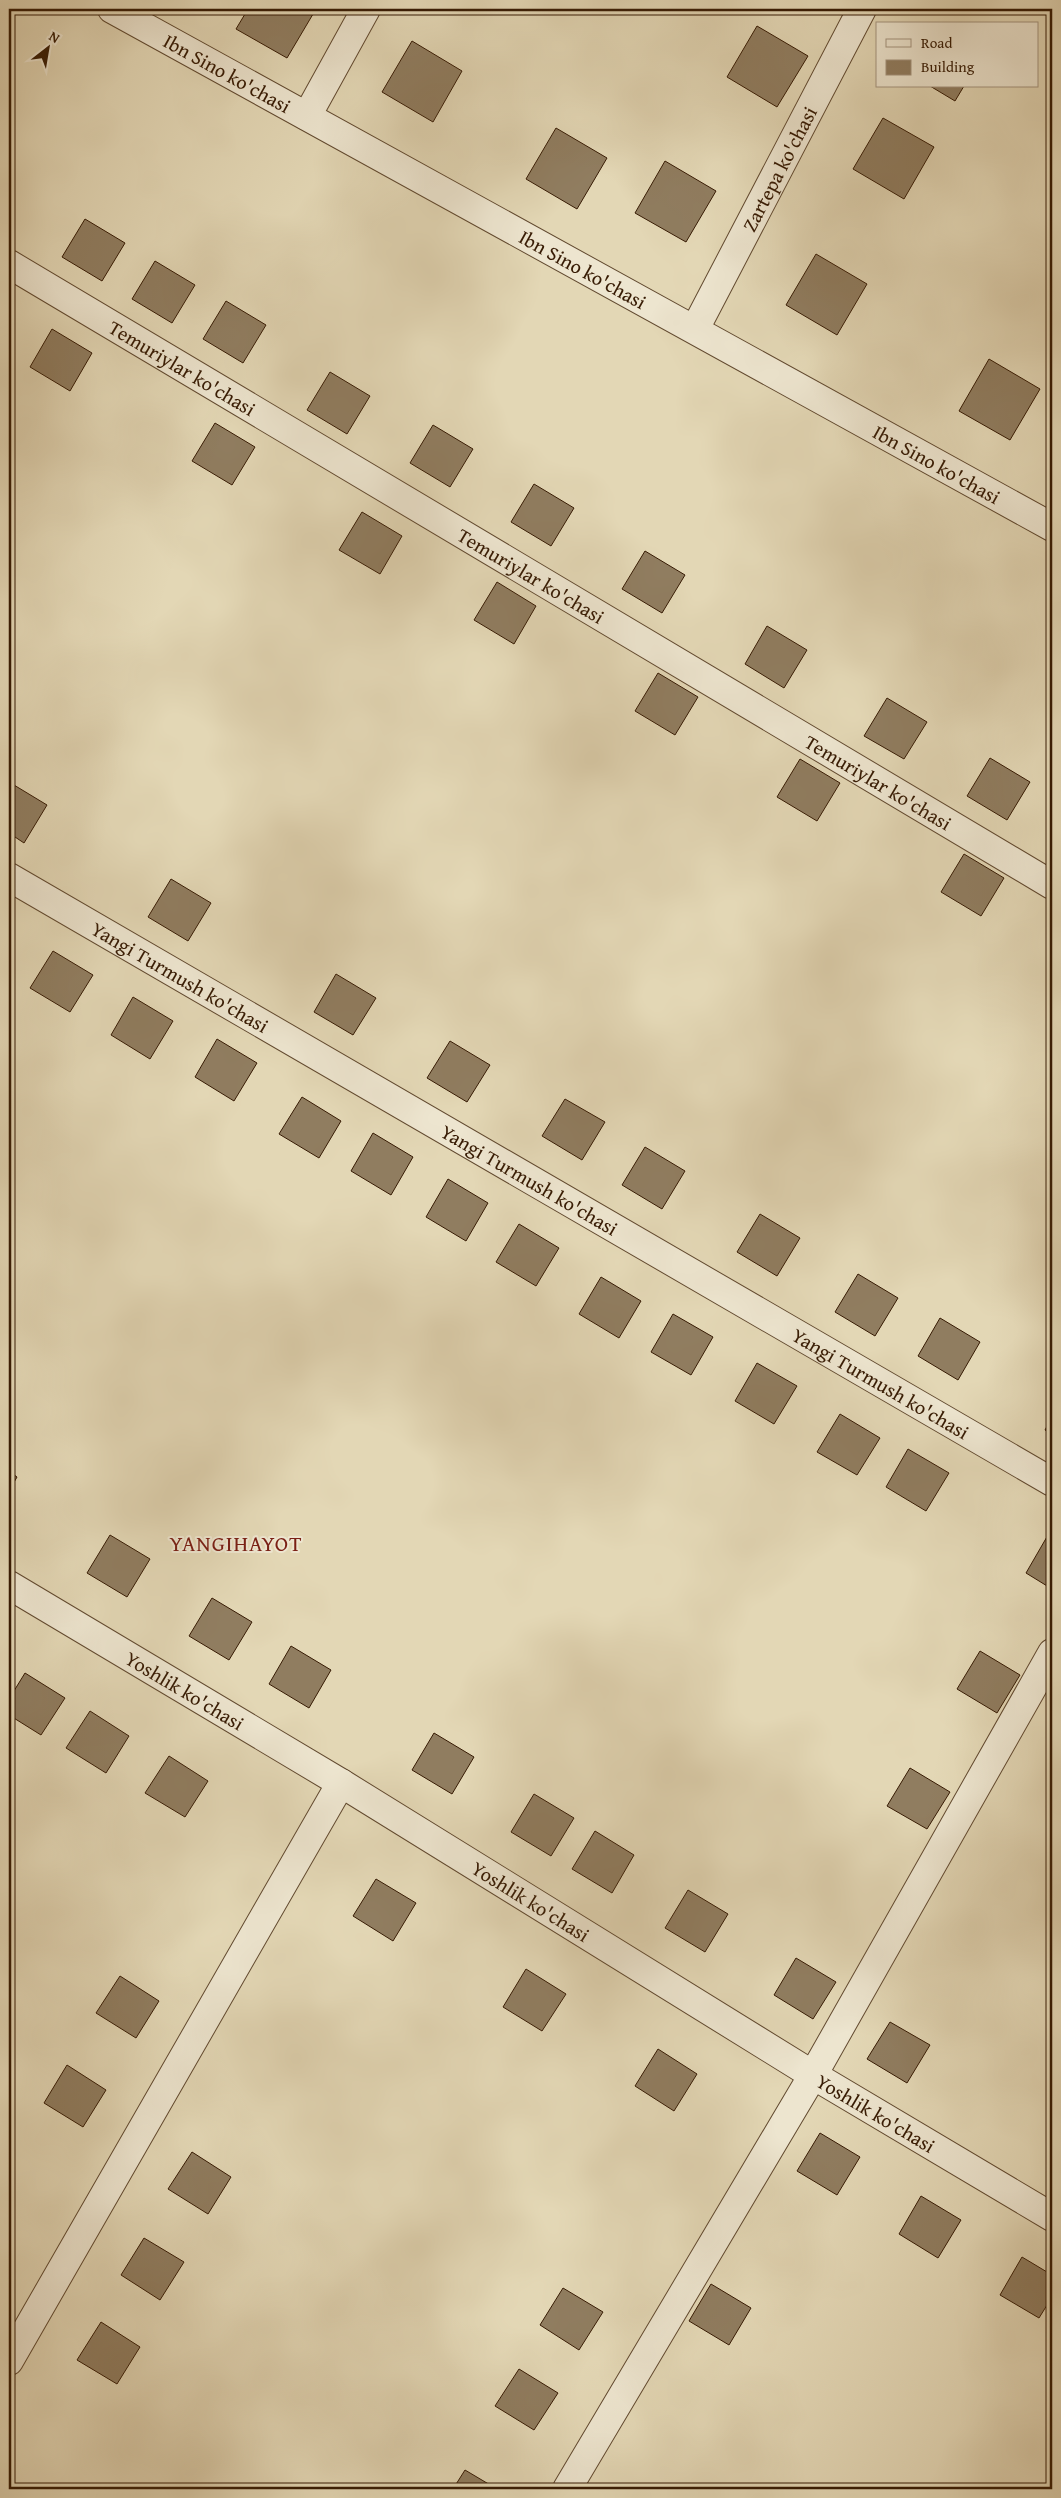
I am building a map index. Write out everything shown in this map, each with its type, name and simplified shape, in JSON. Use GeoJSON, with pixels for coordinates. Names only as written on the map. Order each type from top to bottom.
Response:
{"type":"FeatureCollection","features":[{"type":"Feature","properties":{"kind":"street","name":"Ibn Sino ko'chasi"},"geometry":{"type":"LineString","coordinates":[[112,9],[696,329],[1052,528]]}},
{"type":"Feature","properties":{"kind":"street"},"geometry":{"type":"LineString","coordinates":[[307,116],[366,9]]}},
{"type":"Feature","properties":{"kind":"street","name":"Zartepa ko'chasi"},"geometry":{"type":"LineString","coordinates":[[696,329],[862,9]]}},
{"type":"Feature","properties":{"kind":"street","name":"Temuriylar ko'chasi"},"geometry":{"type":"LineString","coordinates":[[9,264],[1052,885]]}},
{"type":"Feature","properties":{"kind":"street","name":"Yangi Turmush ko'chasi"},"geometry":{"type":"LineString","coordinates":[[9,876],[1052,1482]]}},
{"type":"Feature","properties":{"kind":"street","name":"Yoshlik ko'chasi"},"geometry":{"type":"LineString","coordinates":[[9,1585],[341,1782],[813,2075],[1052,2217]]}},
{"type":"Feature","properties":{"kind":"street"},"geometry":{"type":"LineString","coordinates":[[567,2489],[813,2075],[1052,1653]]}},
{"type":"Feature","properties":{"kind":"street"},"geometry":{"type":"LineString","coordinates":[[9,2358],[341,1782]]}},
{"type":"Feature","properties":{"kind":"building"},"geometry":{"type":"Polygon","coordinates":[[[248,9],[316,9],[287,58],[236,29],[248,9]]]}},
{"type":"Feature","properties":{"kind":"building"},"geometry":{"type":"Polygon","coordinates":[[[757,26],[808,56],[777,107],[727,77],[757,26]]]}},
{"type":"Feature","properties":{"kind":"building"},"geometry":{"type":"Polygon","coordinates":[[[412,41],[462,71],[433,122],[382,92],[412,41]]]}},
{"type":"Feature","properties":{"kind":"building"},"geometry":{"type":"Polygon","coordinates":[[[933,88],[963,88],[955,101],[933,88]]]}},
{"type":"Feature","properties":{"kind":"building"},"geometry":{"type":"Polygon","coordinates":[[[883,118],[934,147],[904,199],[853,169],[883,118]]]}},
{"type":"Feature","properties":{"kind":"building"},"geometry":{"type":"Polygon","coordinates":[[[556,128],[607,158],[577,209],[526,179],[556,128]]]}},
{"type":"Feature","properties":{"kind":"building"},"geometry":{"type":"Polygon","coordinates":[[[665,161],[716,191],[686,242],[635,213],[665,161]]]}},
{"type":"Feature","properties":{"kind":"building"},"geometry":{"type":"Polygon","coordinates":[[[85,219],[125,243],[102,281],[62,257],[85,219]]]}},
{"type":"Feature","properties":{"kind":"building"},"geometry":{"type":"Polygon","coordinates":[[[816,254],[867,284],[837,335],[786,305],[816,254]]]}},
{"type":"Feature","properties":{"kind":"building"},"geometry":{"type":"Polygon","coordinates":[[[155,261],[195,285],[172,323],[132,299],[155,261]]]}},
{"type":"Feature","properties":{"kind":"building"},"geometry":{"type":"Polygon","coordinates":[[[226,301],[266,325],[243,363],[203,339],[226,301]]]}},
{"type":"Feature","properties":{"kind":"building"},"geometry":{"type":"Polygon","coordinates":[[[52,329],[92,353],[70,391],[30,367],[52,329]]]}},
{"type":"Feature","properties":{"kind":"building"},"geometry":{"type":"Polygon","coordinates":[[[989,359],[1040,389],[1010,440],[959,411],[989,359]]]}},
{"type":"Feature","properties":{"kind":"building"},"geometry":{"type":"Polygon","coordinates":[[[330,372],[370,396],[347,434],[307,410],[330,372]]]}},
{"type":"Feature","properties":{"kind":"building"},"geometry":{"type":"Polygon","coordinates":[[[215,423],[255,447],[232,485],[192,461],[215,423]]]}},
{"type":"Feature","properties":{"kind":"building"},"geometry":{"type":"Polygon","coordinates":[[[433,425],[473,449],[450,487],[410,463],[433,425]]]}},
{"type":"Feature","properties":{"kind":"building"},"geometry":{"type":"Polygon","coordinates":[[[534,484],[574,508],[551,546],[511,522],[534,484]]]}},
{"type":"Feature","properties":{"kind":"building"},"geometry":{"type":"Polygon","coordinates":[[[362,512],[402,536],[380,574],[339,550],[362,512]]]}},
{"type":"Feature","properties":{"kind":"building"},"geometry":{"type":"Polygon","coordinates":[[[645,551],[685,575],[662,613],[622,589],[645,551]]]}},
{"type":"Feature","properties":{"kind":"building"},"geometry":{"type":"Polygon","coordinates":[[[497,582],[536,606],[514,644],[474,620],[497,582]]]}},
{"type":"Feature","properties":{"kind":"building"},"geometry":{"type":"Polygon","coordinates":[[[767,626],[807,650],[784,688],[745,664],[767,626]]]}},
{"type":"Feature","properties":{"kind":"building"},"geometry":{"type":"Polygon","coordinates":[[[658,673],[698,697],[675,735],[635,711],[658,673]]]}},
{"type":"Feature","properties":{"kind":"building"},"geometry":{"type":"Polygon","coordinates":[[[887,698],[927,722],[904,759],[864,736],[887,698]]]}},
{"type":"Feature","properties":{"kind":"building"},"geometry":{"type":"Polygon","coordinates":[[[990,758],[1030,782],[1007,820],[967,796],[990,758]]]}},
{"type":"Feature","properties":{"kind":"building"},"geometry":{"type":"Polygon","coordinates":[[[800,759],[840,783],[817,821],[777,797],[800,759]]]}},
{"type":"Feature","properties":{"kind":"building"},"geometry":{"type":"Polygon","coordinates":[[[9,782],[47,805],[24,843],[9,833],[9,782]]]}},
{"type":"Feature","properties":{"kind":"building"},"geometry":{"type":"Polygon","coordinates":[[[964,854],[1004,878],[981,916],[941,892],[964,854]]]}},
{"type":"Feature","properties":{"kind":"building"},"geometry":{"type":"Polygon","coordinates":[[[171,879],[211,903],[188,941],[148,917],[171,879]]]}},
{"type":"Feature","properties":{"kind":"building"},"geometry":{"type":"Polygon","coordinates":[[[53,951],[93,975],[70,1012],[30,988],[53,951]]]}},
{"type":"Feature","properties":{"kind":"building"},"geometry":{"type":"Polygon","coordinates":[[[336,974],[376,998],[353,1035],[314,1012],[336,974]]]}},
{"type":"Feature","properties":{"kind":"building"},"geometry":{"type":"Polygon","coordinates":[[[133,997],[173,1021],[150,1059],[111,1035],[133,997]]]}},
{"type":"Feature","properties":{"kind":"building"},"geometry":{"type":"Polygon","coordinates":[[[217,1039],[257,1063],[234,1101],[195,1077],[217,1039]]]}},
{"type":"Feature","properties":{"kind":"building"},"geometry":{"type":"Polygon","coordinates":[[[450,1041],[490,1065],[467,1102],[427,1078],[450,1041]]]}},
{"type":"Feature","properties":{"kind":"building"},"geometry":{"type":"Polygon","coordinates":[[[302,1097],[341,1121],[319,1158],[279,1134],[302,1097]]]}},
{"type":"Feature","properties":{"kind":"building"},"geometry":{"type":"Polygon","coordinates":[[[565,1099],[605,1122],[582,1160],[542,1136],[565,1099]]]}},
{"type":"Feature","properties":{"kind":"building"},"geometry":{"type":"Polygon","coordinates":[[[373,1133],[413,1157],[391,1195],[351,1171],[373,1133]]]}},
{"type":"Feature","properties":{"kind":"building"},"geometry":{"type":"Polygon","coordinates":[[[645,1147],[685,1171],[662,1209],[622,1185],[645,1147]]]}},
{"type":"Feature","properties":{"kind":"building"},"geometry":{"type":"Polygon","coordinates":[[[448,1179],[488,1203],[466,1241],[426,1217],[448,1179]]]}},
{"type":"Feature","properties":{"kind":"building"},"geometry":{"type":"Polygon","coordinates":[[[760,1214],[800,1238],[777,1276],[737,1252],[760,1214]]]}},
{"type":"Feature","properties":{"kind":"building"},"geometry":{"type":"Polygon","coordinates":[[[519,1224],[559,1248],[536,1286],[496,1262],[519,1224]]]}},
{"type":"Feature","properties":{"kind":"building"},"geometry":{"type":"Polygon","coordinates":[[[858,1274],[898,1298],[875,1336],[835,1312],[858,1274]]]}},
{"type":"Feature","properties":{"kind":"building"},"geometry":{"type":"Polygon","coordinates":[[[601,1277],[641,1301],[619,1338],[579,1314],[601,1277]]]}},
{"type":"Feature","properties":{"kind":"building"},"geometry":{"type":"Polygon","coordinates":[[[673,1314],[713,1337],[691,1375],[651,1352],[673,1314]]]}},
{"type":"Feature","properties":{"kind":"building"},"geometry":{"type":"Polygon","coordinates":[[[940,1318],[980,1342],[958,1380],[918,1356],[940,1318]]]}},
{"type":"Feature","properties":{"kind":"building"},"geometry":{"type":"Polygon","coordinates":[[[757,1363],[797,1386],[774,1424],[735,1401],[757,1363]]]}},
{"type":"Feature","properties":{"kind":"building"},"geometry":{"type":"Polygon","coordinates":[[[840,1414],[880,1438],[857,1475],[817,1452],[840,1414]]]}},
{"type":"Feature","properties":{"kind":"building"},"geometry":{"type":"Polygon","coordinates":[[[1052,1417],[1052,1434],[1045,1430],[1052,1417]]]}},
{"type":"Feature","properties":{"kind":"building"},"geometry":{"type":"Polygon","coordinates":[[[908,1449],[949,1473],[926,1511],[886,1487],[908,1449]]]}},
{"type":"Feature","properties":{"kind":"building"},"geometry":{"type":"Polygon","coordinates":[[[9,1471],[17,1477],[9,1491],[9,1471]]]}},
{"type":"Feature","properties":{"kind":"building"},"geometry":{"type":"Polygon","coordinates":[[[110,1535],[150,1559],[127,1597],[87,1573],[110,1535]]]}},
{"type":"Feature","properties":{"kind":"building"},"geometry":{"type":"Polygon","coordinates":[[[1048,1535],[1052,1538],[1052,1589],[1026,1573],[1048,1535]]]}},
{"type":"Feature","properties":{"kind":"building"},"geometry":{"type":"Polygon","coordinates":[[[212,1598],[252,1622],[229,1660],[189,1636],[212,1598]]]}},
{"type":"Feature","properties":{"kind":"building"},"geometry":{"type":"Polygon","coordinates":[[[291,1646],[331,1670],[309,1708],[269,1684],[291,1646]]]}},
{"type":"Feature","properties":{"kind":"building"},"geometry":{"type":"Polygon","coordinates":[[[980,1651],[1020,1675],[997,1713],[957,1689],[980,1651]]]}},
{"type":"Feature","properties":{"kind":"building"},"geometry":{"type":"Polygon","coordinates":[[[25,1673],[65,1698],[41,1735],[9,1715],[9,1699],[25,1673]]]}},
{"type":"Feature","properties":{"kind":"building"},"geometry":{"type":"Polygon","coordinates":[[[90,1711],[129,1736],[106,1773],[66,1748],[90,1711]]]}},
{"type":"Feature","properties":{"kind":"building"},"geometry":{"type":"Polygon","coordinates":[[[434,1733],[474,1757],[452,1794],[412,1770],[434,1733]]]}},
{"type":"Feature","properties":{"kind":"building"},"geometry":{"type":"Polygon","coordinates":[[[169,1756],[208,1781],[185,1817],[145,1793],[169,1756]]]}},
{"type":"Feature","properties":{"kind":"building"},"geometry":{"type":"Polygon","coordinates":[[[910,1768],[950,1792],[927,1829],[887,1806],[910,1768]]]}},
{"type":"Feature","properties":{"kind":"building"},"geometry":{"type":"Polygon","coordinates":[[[534,1794],[574,1818],[551,1856],[511,1832],[534,1794]]]}},
{"type":"Feature","properties":{"kind":"building"},"geometry":{"type":"Polygon","coordinates":[[[595,1831],[634,1855],[612,1893],[572,1869],[595,1831]]]}},
{"type":"Feature","properties":{"kind":"building"},"geometry":{"type":"Polygon","coordinates":[[[376,1879],[416,1903],[393,1941],[353,1916],[376,1879]]]}},
{"type":"Feature","properties":{"kind":"building"},"geometry":{"type":"Polygon","coordinates":[[[688,1890],[728,1914],[705,1952],[665,1928],[688,1890]]]}},
{"type":"Feature","properties":{"kind":"building"},"geometry":{"type":"Polygon","coordinates":[[[796,1958],[836,1982],[813,2019],[774,1995],[796,1958]]]}},
{"type":"Feature","properties":{"kind":"building"},"geometry":{"type":"Polygon","coordinates":[[[526,1969],[566,1994],[542,2031],[503,2007],[526,1969]]]}},
{"type":"Feature","properties":{"kind":"building"},"geometry":{"type":"Polygon","coordinates":[[[120,1976],[159,2001],[136,2038],[96,2013],[120,1976]]]}},
{"type":"Feature","properties":{"kind":"building"},"geometry":{"type":"Polygon","coordinates":[[[890,2022],[930,2045],[907,2083],[867,2059],[890,2022]]]}},
{"type":"Feature","properties":{"kind":"building"},"geometry":{"type":"Polygon","coordinates":[[[658,2049],[697,2074],[674,2111],[635,2086],[658,2049]]]}},
{"type":"Feature","properties":{"kind":"building"},"geometry":{"type":"Polygon","coordinates":[[[67,2065],[106,2090],[83,2127],[44,2103],[67,2065]]]}},
{"type":"Feature","properties":{"kind":"building"},"geometry":{"type":"Polygon","coordinates":[[[820,2133],[860,2157],[837,2195],[797,2171],[820,2133]]]}},
{"type":"Feature","properties":{"kind":"building"},"geometry":{"type":"Polygon","coordinates":[[[192,2152],[231,2177],[208,2214],[168,2189],[192,2152]]]}},
{"type":"Feature","properties":{"kind":"building"},"geometry":{"type":"Polygon","coordinates":[[[921,2196],[961,2220],[938,2258],[899,2234],[921,2196]]]}},
{"type":"Feature","properties":{"kind":"building"},"geometry":{"type":"Polygon","coordinates":[[[144,2238],[184,2262],[160,2300],[121,2275],[144,2238]]]}},
{"type":"Feature","properties":{"kind":"building"},"geometry":{"type":"Polygon","coordinates":[[[1022,2257],[1052,2275],[1052,2297],[1039,2318],[1000,2295],[1022,2257]]]}},
{"type":"Feature","properties":{"kind":"building"},"geometry":{"type":"Polygon","coordinates":[[[711,2284],[751,2308],[729,2345],[689,2321],[711,2284]]]}},
{"type":"Feature","properties":{"kind":"building"},"geometry":{"type":"Polygon","coordinates":[[[563,2288],[603,2312],[579,2350],[540,2325],[563,2288]]]}},
{"type":"Feature","properties":{"kind":"building"},"geometry":{"type":"Polygon","coordinates":[[[101,2322],[140,2347],[117,2384],[77,2360],[101,2322]]]}},
{"type":"Feature","properties":{"kind":"building"},"geometry":{"type":"Polygon","coordinates":[[[519,2369],[558,2393],[534,2430],[495,2406],[519,2369]]]}},
{"type":"Feature","properties":{"kind":"building"},"geometry":{"type":"Polygon","coordinates":[[[465,2470],[497,2489],[453,2489],[465,2470]]]}},
{"type":"Feature","properties":{"kind":"district","name":"YANGIHAYOT"},"geometry":{"type":"Point","coordinates":[236,1543]}}]}
